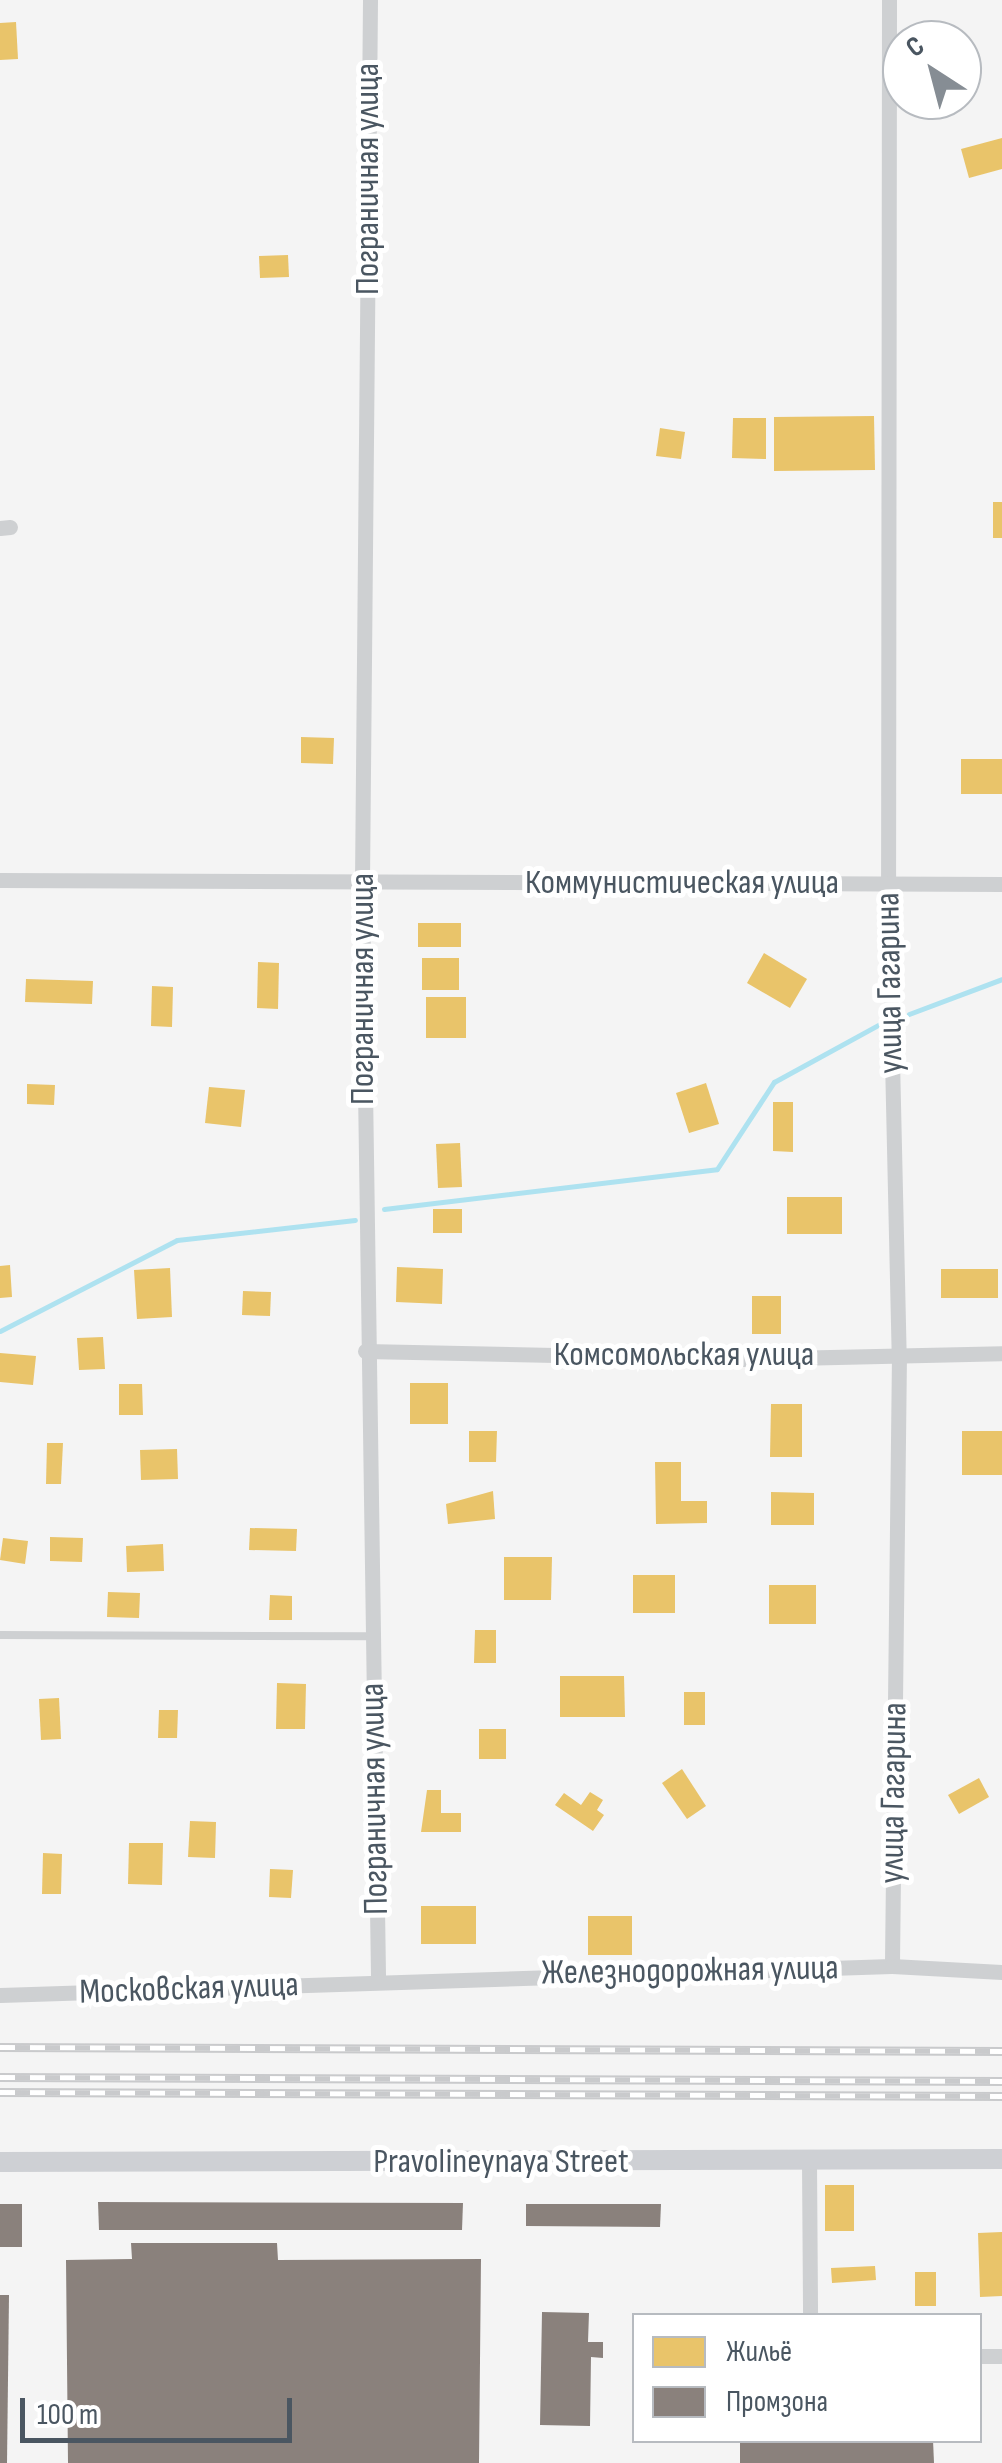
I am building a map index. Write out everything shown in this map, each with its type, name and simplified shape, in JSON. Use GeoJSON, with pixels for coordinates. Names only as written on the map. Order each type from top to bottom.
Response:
{"type":"FeatureCollection","features":[{"type":"Feature","properties":{"kind":"main road","name":"Pravolineynaya Street"},"geometry":{"type":"LineString","coordinates":[[0,2162],[1002,2160]]}},
{"type":"Feature","properties":{"kind":"street","name":"Пограничная улица"},"geometry":{"type":"LineString","coordinates":[[370,0],[362,884],[365,1350],[378,1979]]}},
{"type":"Feature","properties":{"kind":"street","name":"улица Гагарина"},"geometry":{"type":"LineString","coordinates":[[889,0],[888,883],[899,1354],[892,1966]]}},
{"type":"Feature","properties":{"kind":"street","name":"Коммунистическая улица"},"geometry":{"type":"LineString","coordinates":[[0,880],[1002,884]]}},
{"type":"Feature","properties":{"kind":"street","name":"Комсомольская улица"},"geometry":{"type":"LineString","coordinates":[[365,1350],[744,1359],[1002,1352]]}},
{"type":"Feature","properties":{"kind":"street","name":"Железнодорожная улица"},"geometry":{"type":"LineString","coordinates":[[378,1979],[892,1966],[1002,1972]]}},
{"type":"Feature","properties":{"kind":"street","name":"Московская улица"},"geometry":{"type":"LineString","coordinates":[[0,1995],[378,1979]]}},
{"type":"Feature","properties":{"kind":"street"},"geometry":{"type":"LineString","coordinates":[[808,2162],[810,2313]]}},
{"type":"Feature","properties":{"kind":"lane"},"geometry":{"type":"LineString","coordinates":[[0,1635],[372,1636]]}},
{"type":"Feature","properties":{"kind":"building: Жильё"},"geometry":{"type":"Polygon","coordinates":[[[16,22],[18,59],[0,60],[0,23],[16,22]]]}},
{"type":"Feature","properties":{"kind":"building: Жильё"},"geometry":{"type":"Polygon","coordinates":[[[1002,138],[1002,169],[969,178],[961,149],[1002,138]]]}},
{"type":"Feature","properties":{"kind":"building: Жильё"},"geometry":{"type":"Polygon","coordinates":[[[288,255],[289,277],[260,278],[259,256],[288,255]]]}},
{"type":"Feature","properties":{"kind":"building: Жильё"},"geometry":{"type":"Polygon","coordinates":[[[874,416],[875,470],[774,471],[774,417],[874,416]]]}},
{"type":"Feature","properties":{"kind":"building: Жильё"},"geometry":{"type":"Polygon","coordinates":[[[733,418],[766,418],[766,459],[732,458],[733,418]]]}},
{"type":"Feature","properties":{"kind":"building: Жильё"},"geometry":{"type":"Polygon","coordinates":[[[660,428],[685,432],[681,459],[656,456],[660,428]]]}},
{"type":"Feature","properties":{"kind":"building: Жильё"},"geometry":{"type":"Polygon","coordinates":[[[993,502],[1002,502],[1002,538],[993,538],[993,502]]]}},
{"type":"Feature","properties":{"kind":"building: Жильё"},"geometry":{"type":"Polygon","coordinates":[[[301,737],[334,738],[333,764],[301,763],[301,737]]]}},
{"type":"Feature","properties":{"kind":"building: Жильё"},"geometry":{"type":"Polygon","coordinates":[[[961,759],[1002,759],[1002,794],[961,794],[961,759]]]}},
{"type":"Feature","properties":{"kind":"building: Жильё"},"geometry":{"type":"Polygon","coordinates":[[[418,923],[461,923],[461,947],[418,947],[418,923]]]}},
{"type":"Feature","properties":{"kind":"building: Жильё"},"geometry":{"type":"Polygon","coordinates":[[[764,953],[807,979],[790,1008],[747,983],[764,953]]]}},
{"type":"Feature","properties":{"kind":"building: Жильё"},"geometry":{"type":"Polygon","coordinates":[[[422,958],[459,958],[459,990],[422,990],[422,958]]]}},
{"type":"Feature","properties":{"kind":"building: Жильё"},"geometry":{"type":"Polygon","coordinates":[[[258,962],[279,963],[278,1009],[257,1008],[258,962]]]}},
{"type":"Feature","properties":{"kind":"building: Жильё"},"geometry":{"type":"Polygon","coordinates":[[[26,979],[93,981],[92,1004],[25,1002],[26,979]]]}},
{"type":"Feature","properties":{"kind":"building: Жильё"},"geometry":{"type":"Polygon","coordinates":[[[152,986],[173,987],[172,1027],[151,1026],[152,986]]]}},
{"type":"Feature","properties":{"kind":"building: Жильё"},"geometry":{"type":"Polygon","coordinates":[[[426,997],[466,997],[466,1038],[426,1038],[426,997]]]}},
{"type":"Feature","properties":{"kind":"building: Жильё"},"geometry":{"type":"Polygon","coordinates":[[[706,1083],[719,1124],[689,1133],[676,1093],[706,1083]]]}},
{"type":"Feature","properties":{"kind":"building: Жильё"},"geometry":{"type":"Polygon","coordinates":[[[27,1084],[55,1085],[54,1105],[27,1104],[27,1084]]]}},
{"type":"Feature","properties":{"kind":"building: Жильё"},"geometry":{"type":"Polygon","coordinates":[[[209,1087],[245,1090],[241,1127],[205,1123],[209,1087]]]}},
{"type":"Feature","properties":{"kind":"building: Жильё"},"geometry":{"type":"Polygon","coordinates":[[[773,1102],[793,1102],[793,1152],[773,1151],[773,1102]]]}},
{"type":"Feature","properties":{"kind":"building: Жильё"},"geometry":{"type":"Polygon","coordinates":[[[460,1143],[462,1187],[438,1188],[436,1144],[460,1143]]]}},
{"type":"Feature","properties":{"kind":"building: Жильё"},"geometry":{"type":"Polygon","coordinates":[[[787,1197],[842,1197],[842,1234],[787,1234],[787,1197]]]}},
{"type":"Feature","properties":{"kind":"building: Жильё"},"geometry":{"type":"Polygon","coordinates":[[[433,1209],[462,1209],[462,1233],[433,1233],[433,1209]]]}},
{"type":"Feature","properties":{"kind":"building: Жильё"},"geometry":{"type":"Polygon","coordinates":[[[10,1265],[12,1297],[0,1298],[0,1266],[10,1265]]]}},
{"type":"Feature","properties":{"kind":"building: Жильё"},"geometry":{"type":"Polygon","coordinates":[[[397,1267],[443,1269],[442,1304],[396,1302],[397,1267]]]}},
{"type":"Feature","properties":{"kind":"building: Жильё"},"geometry":{"type":"Polygon","coordinates":[[[170,1268],[172,1317],[137,1319],[134,1270],[170,1268]]]}},
{"type":"Feature","properties":{"kind":"building: Жильё"},"geometry":{"type":"Polygon","coordinates":[[[941,1269],[998,1269],[998,1298],[941,1298],[941,1269]]]}},
{"type":"Feature","properties":{"kind":"building: Жильё"},"geometry":{"type":"Polygon","coordinates":[[[243,1291],[271,1292],[270,1316],[242,1315],[243,1291]]]}},
{"type":"Feature","properties":{"kind":"building: Жильё"},"geometry":{"type":"Polygon","coordinates":[[[752,1296],[781,1296],[781,1334],[752,1334],[752,1296]]]}},
{"type":"Feature","properties":{"kind":"building: Жильё"},"geometry":{"type":"Polygon","coordinates":[[[103,1337],[105,1369],[79,1370],[77,1338],[103,1337]]]}},
{"type":"Feature","properties":{"kind":"building: Жильё"},"geometry":{"type":"Polygon","coordinates":[[[0,1353],[36,1356],[33,1385],[0,1382],[0,1353]]]}},
{"type":"Feature","properties":{"kind":"building: Жильё"},"geometry":{"type":"Polygon","coordinates":[[[410,1383],[448,1383],[448,1424],[410,1424],[410,1383]]]}},
{"type":"Feature","properties":{"kind":"building: Жильё"},"geometry":{"type":"Polygon","coordinates":[[[119,1384],[142,1384],[143,1415],[119,1415],[119,1384]]]}},
{"type":"Feature","properties":{"kind":"building: Жильё"},"geometry":{"type":"Polygon","coordinates":[[[771,1404],[802,1404],[802,1457],[770,1457],[771,1404]]]}},
{"type":"Feature","properties":{"kind":"building: Жильё"},"geometry":{"type":"Polygon","coordinates":[[[469,1431],[497,1431],[496,1462],[469,1462],[469,1431]]]}},
{"type":"Feature","properties":{"kind":"building: Жильё"},"geometry":{"type":"Polygon","coordinates":[[[962,1431],[1002,1431],[1002,1475],[962,1475],[962,1431]]]}},
{"type":"Feature","properties":{"kind":"building: Жильё"},"geometry":{"type":"Polygon","coordinates":[[[47,1443],[63,1443],[61,1484],[46,1484],[47,1443]]]}},
{"type":"Feature","properties":{"kind":"building: Жильё"},"geometry":{"type":"Polygon","coordinates":[[[177,1449],[178,1479],[141,1480],[140,1450],[177,1449]]]}},
{"type":"Feature","properties":{"kind":"building: Жильё"},"geometry":{"type":"Polygon","coordinates":[[[655,1462],[681,1462],[681,1501],[707,1501],[707,1523],[656,1524],[655,1462]]]}},
{"type":"Feature","properties":{"kind":"building: Жильё"},"geometry":{"type":"Polygon","coordinates":[[[493,1491],[495,1519],[448,1524],[446,1504],[493,1491]]]}},
{"type":"Feature","properties":{"kind":"building: Жильё"},"geometry":{"type":"Polygon","coordinates":[[[771,1492],[814,1493],[814,1525],[771,1525],[771,1492]]]}},
{"type":"Feature","properties":{"kind":"building: Жильё"},"geometry":{"type":"Polygon","coordinates":[[[250,1528],[297,1529],[296,1551],[249,1550],[250,1528]]]}},
{"type":"Feature","properties":{"kind":"building: Жильё"},"geometry":{"type":"Polygon","coordinates":[[[50,1537],[83,1538],[82,1562],[50,1561],[50,1537]]]}},
{"type":"Feature","properties":{"kind":"building: Жильё"},"geometry":{"type":"Polygon","coordinates":[[[3,1538],[28,1541],[25,1564],[0,1560],[3,1538]]]}},
{"type":"Feature","properties":{"kind":"building: Жильё"},"geometry":{"type":"Polygon","coordinates":[[[163,1544],[164,1571],[127,1572],[126,1546],[163,1544]]]}},
{"type":"Feature","properties":{"kind":"building: Жильё"},"geometry":{"type":"Polygon","coordinates":[[[504,1557],[552,1557],[551,1600],[504,1600],[504,1557]]]}},
{"type":"Feature","properties":{"kind":"building: Жильё"},"geometry":{"type":"Polygon","coordinates":[[[633,1575],[675,1575],[675,1613],[633,1613],[633,1575]]]}},
{"type":"Feature","properties":{"kind":"building: Жильё"},"geometry":{"type":"Polygon","coordinates":[[[769,1585],[816,1585],[816,1624],[769,1624],[769,1585]]]}},
{"type":"Feature","properties":{"kind":"building: Жильё"},"geometry":{"type":"Polygon","coordinates":[[[108,1592],[140,1593],[139,1618],[107,1617],[108,1592]]]}},
{"type":"Feature","properties":{"kind":"building: Жильё"},"geometry":{"type":"Polygon","coordinates":[[[270,1595],[292,1596],[292,1620],[269,1620],[270,1595]]]}},
{"type":"Feature","properties":{"kind":"building: Жильё"},"geometry":{"type":"Polygon","coordinates":[[[475,1630],[496,1630],[496,1663],[474,1663],[475,1630]]]}},
{"type":"Feature","properties":{"kind":"building: Жильё"},"geometry":{"type":"Polygon","coordinates":[[[560,1676],[624,1676],[625,1717],[560,1717],[560,1676]]]}},
{"type":"Feature","properties":{"kind":"building: Жильё"},"geometry":{"type":"Polygon","coordinates":[[[277,1683],[306,1684],[305,1729],[276,1729],[277,1683]]]}},
{"type":"Feature","properties":{"kind":"building: Жильё"},"geometry":{"type":"Polygon","coordinates":[[[684,1692],[705,1692],[705,1725],[684,1725],[684,1692]]]}},
{"type":"Feature","properties":{"kind":"building: Жильё"},"geometry":{"type":"Polygon","coordinates":[[[59,1698],[61,1739],[41,1740],[39,1699],[59,1698]]]}},
{"type":"Feature","properties":{"kind":"building: Жильё"},"geometry":{"type":"Polygon","coordinates":[[[159,1710],[178,1710],[177,1738],[158,1738],[159,1710]]]}},
{"type":"Feature","properties":{"kind":"building: Жильё"},"geometry":{"type":"Polygon","coordinates":[[[479,1729],[506,1729],[506,1759],[479,1759],[479,1729]]]}},
{"type":"Feature","properties":{"kind":"building: Жильё"},"geometry":{"type":"Polygon","coordinates":[[[682,1769],[706,1806],[687,1819],[662,1783],[682,1769]]]}},
{"type":"Feature","properties":{"kind":"building: Жильё"},"geometry":{"type":"Polygon","coordinates":[[[979,1778],[989,1797],[959,1814],[948,1795],[979,1778]]]}},
{"type":"Feature","properties":{"kind":"building: Жильё"},"geometry":{"type":"Polygon","coordinates":[[[427,1790],[441,1790],[441,1813],[461,1813],[461,1832],[421,1832],[427,1790]]]}},
{"type":"Feature","properties":{"kind":"building: Жильё"},"geometry":{"type":"Polygon","coordinates":[[[590,1792],[603,1800],[597,1810],[604,1815],[593,1831],[555,1805],[564,1793],[581,1805],[590,1792]]]}},
{"type":"Feature","properties":{"kind":"building: Жильё"},"geometry":{"type":"Polygon","coordinates":[[[190,1821],[216,1822],[215,1858],[188,1857],[190,1821]]]}},
{"type":"Feature","properties":{"kind":"building: Жильё"},"geometry":{"type":"Polygon","coordinates":[[[129,1843],[163,1843],[162,1885],[128,1884],[129,1843]]]}},
{"type":"Feature","properties":{"kind":"building: Жильё"},"geometry":{"type":"Polygon","coordinates":[[[43,1853],[62,1854],[61,1894],[42,1894],[43,1853]]]}},
{"type":"Feature","properties":{"kind":"building: Жильё"},"geometry":{"type":"Polygon","coordinates":[[[270,1869],[293,1870],[291,1898],[269,1897],[270,1869]]]}},
{"type":"Feature","properties":{"kind":"building: Жильё"},"geometry":{"type":"Polygon","coordinates":[[[421,1906],[476,1906],[476,1944],[421,1944],[421,1906]]]}},
{"type":"Feature","properties":{"kind":"building: Жильё"},"geometry":{"type":"Polygon","coordinates":[[[588,1916],[632,1916],[632,1955],[588,1955],[588,1916]]]}},
{"type":"Feature","properties":{"kind":"building: Жильё"},"geometry":{"type":"Polygon","coordinates":[[[825,2185],[854,2185],[854,2231],[825,2231],[825,2185]]]}},
{"type":"Feature","properties":{"kind":"building: Жильё"},"geometry":{"type":"Polygon","coordinates":[[[1002,2232],[1002,2296],[980,2297],[978,2233],[1002,2232]]]}},
{"type":"Feature","properties":{"kind":"building: Жильё"},"geometry":{"type":"Polygon","coordinates":[[[875,2266],[876,2280],[832,2283],[831,2268],[875,2266]]]}},
{"type":"Feature","properties":{"kind":"building: Жильё"},"geometry":{"type":"Polygon","coordinates":[[[915,2272],[936,2272],[936,2306],[915,2306],[915,2272]]]}},
{"type":"Feature","properties":{"kind":"building: Промзона"},"geometry":{"type":"Polygon","coordinates":[[[98,2202],[463,2203],[462,2230],[99,2230],[98,2202]]]}},
{"type":"Feature","properties":{"kind":"building: Промзона"},"geometry":{"type":"Polygon","coordinates":[[[0,2204],[22,2204],[22,2247],[0,2247],[0,2204]]]}},
{"type":"Feature","properties":{"kind":"building: Промзона"},"geometry":{"type":"Polygon","coordinates":[[[526,2204],[661,2204],[660,2227],[526,2226],[526,2204]]]}},
{"type":"Feature","properties":{"kind":"building: Промзона"},"geometry":{"type":"Polygon","coordinates":[[[131,2243],[277,2243],[278,2260],[481,2259],[479,2463],[68,2463],[66,2260],[132,2259],[131,2243]]]}},
{"type":"Feature","properties":{"kind":"building: Промзона"},"geometry":{"type":"Polygon","coordinates":[[[0,2295],[9,2295],[7,2463],[0,2463],[0,2295]]]}},
{"type":"Feature","properties":{"kind":"building: Промзона"},"geometry":{"type":"Polygon","coordinates":[[[542,2312],[589,2313],[588,2342],[603,2342],[603,2358],[591,2357],[590,2426],[540,2425],[542,2312]]]}},
{"type":"Feature","properties":{"kind":"building: Промзона"},"geometry":{"type":"Polygon","coordinates":[[[740,2443],[933,2443],[934,2463],[740,2463],[740,2443]]]}},
{"type":"Feature","properties":{"kind":"waterway"},"geometry":{"type":"LineString","coordinates":[[909,1014],[1002,979]]}},
{"type":"Feature","properties":{"kind":"waterway"},"geometry":{"type":"LineString","coordinates":[[384,1209],[717,1169],[774,1082],[880,1024]]}},
{"type":"Feature","properties":{"kind":"waterway"},"geometry":{"type":"LineString","coordinates":[[0,1331],[177,1240],[355,1220]]}},
{"type":"Feature","properties":{"kind":"railway"},"geometry":{"type":"LineString","coordinates":[[0,2047],[1002,2051]]}},
{"type":"Feature","properties":{"kind":"railway"},"geometry":{"type":"LineString","coordinates":[[0,2077],[1002,2081]]}},
{"type":"Feature","properties":{"kind":"railway"},"geometry":{"type":"LineString","coordinates":[[0,2092],[1002,2096]]}}]}
